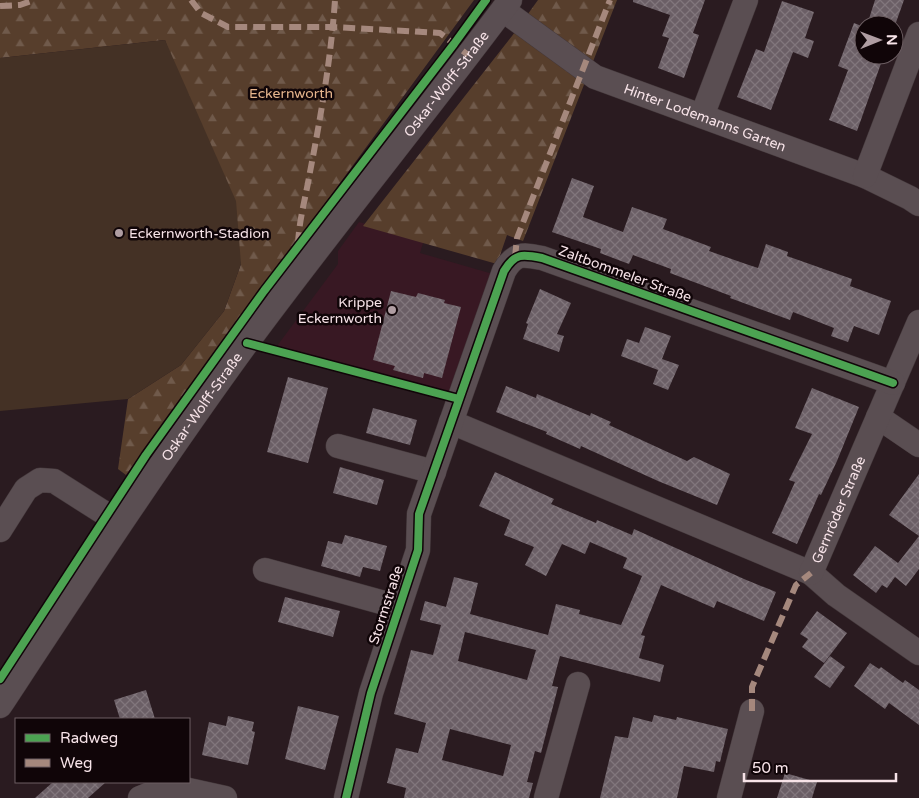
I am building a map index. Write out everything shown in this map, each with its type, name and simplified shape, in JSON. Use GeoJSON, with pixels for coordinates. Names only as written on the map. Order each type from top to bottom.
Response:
{"type":"FeatureCollection","features":[{"type":"Feature","properties":{"kind":"street"},"geometry":{"type":"LineString","coordinates":[[702,116],[746,0]]}},
{"type":"Feature","properties":{"kind":"street","name":"Hinter Lodemanns Garten"},"geometry":{"type":"LineString","coordinates":[[507,5],[595,77],[866,176],[919,204]]}},
{"type":"Feature","properties":{"kind":"street","name":"Oskar-Wolff-Straße"},"geometry":{"type":"LineString","coordinates":[[0,706],[120,523],[247,343],[330,232],[507,5]]}},
{"type":"Feature","properties":{"kind":"street"},"geometry":{"type":"LineString","coordinates":[[866,176],[919,34]]}},
{"type":"Feature","properties":{"kind":"street","name":"Zaltbommeler Straße"},"geometry":{"type":"LineString","coordinates":[[452,422],[504,271],[515,257],[526,254],[551,261],[893,383]]}},
{"type":"Feature","properties":{"kind":"street","name":"Gernröder Straße"},"geometry":{"type":"LineString","coordinates":[[919,322],[811,573],[836,595],[919,653]]}},
{"type":"Feature","properties":{"kind":"street"},"geometry":{"type":"LineString","coordinates":[[878,417],[919,445]]}},
{"type":"Feature","properties":{"kind":"street"},"geometry":{"type":"LineString","coordinates":[[452,422],[811,573]]}},
{"type":"Feature","properties":{"kind":"street","name":"Stormstraße"},"geometry":{"type":"LineString","coordinates":[[346,798],[371,693],[418,550],[419,514],[452,422]]}},
{"type":"Feature","properties":{"kind":"street"},"geometry":{"type":"LineString","coordinates":[[338,446],[434,472]]}},
{"type":"Feature","properties":{"kind":"street"},"geometry":{"type":"LineString","coordinates":[[0,530],[26,489],[40,480],[54,482],[120,523]]}},
{"type":"Feature","properties":{"kind":"street"},"geometry":{"type":"LineString","coordinates":[[265,570],[399,607]]}},
{"type":"Feature","properties":{"kind":"street"},"geometry":{"type":"LineString","coordinates":[[546,798],[578,684]]}},
{"type":"Feature","properties":{"kind":"street"},"geometry":{"type":"LineString","coordinates":[[729,798],[752,711]]}},
{"type":"Feature","properties":{"kind":"street"},"geometry":{"type":"LineString","coordinates":[[140,798],[160,790],[184,790],[226,798]]}},
{"type":"Feature","properties":{"kind":"shaded area","name":"Eckernworth-Stadion"},"geometry":{"type":"Polygon","coordinates":[[[165,40],[236,201],[241,264],[224,311],[181,365],[128,399],[0,411],[0,58],[165,40]]]}},
{"type":"Feature","properties":{"kind":"shaded area","name":"Krippe Eckernworth"},"geometry":{"type":"Polygon","coordinates":[[[359,222],[424,240],[420,253],[493,274],[452,393],[277,346],[338,264],[338,251],[359,222]]]}},
{"type":"Feature","properties":{"kind":"green space","name":"Eckernworth"},"geometry":{"type":"Polygon","coordinates":[[[0,0],[474,0],[126,475],[118,469],[128,399],[181,365],[224,311],[241,264],[165,40],[0,58],[0,0]]]}},
{"type":"Feature","properties":{"kind":"green space"},"geometry":{"type":"Polygon","coordinates":[[[538,0],[617,0],[523,241],[507,235],[497,264],[363,226],[512,36],[538,0]]]}},
{"type":"Feature","properties":{"kind":"building"},"geometry":{"type":"Polygon","coordinates":[[[633,0],[705,0],[693,33],[699,35],[684,78],[658,68],[669,38],[662,36],[670,15],[633,2],[633,0]]]}},
{"type":"Feature","properties":{"kind":"building"},"geometry":{"type":"Polygon","coordinates":[[[875,0],[904,0],[899,15],[870,15],[875,0]]]}},
{"type":"Feature","properties":{"kind":"building"},"geometry":{"type":"Polygon","coordinates":[[[782,1],[814,12],[805,38],[814,41],[808,58],[793,52],[771,110],[737,97],[756,49],[764,52],[782,1]]]}},
{"type":"Feature","properties":{"kind":"building"},"geometry":{"type":"Polygon","coordinates":[[[854,23],[854,65],[880,65],[857,131],[829,120],[848,70],[838,66],[854,23]]]}},
{"type":"Feature","properties":{"kind":"building"},"geometry":{"type":"Polygon","coordinates":[[[572,178],[594,186],[583,217],[623,232],[632,207],[667,219],[663,229],[711,247],[709,251],[758,268],[766,244],[788,252],[787,256],[852,279],[850,286],[891,301],[879,335],[854,326],[848,342],[831,336],[834,328],[793,312],[790,320],[670,273],[671,269],[633,255],[629,264],[600,253],[601,249],[552,232],[572,178]]]}},
{"type":"Feature","properties":{"kind":"building"},"geometry":{"type":"Polygon","coordinates":[[[540,289],[571,303],[557,334],[564,336],[559,352],[523,339],[528,324],[526,323],[540,289]]]}},
{"type":"Feature","properties":{"kind":"building"},"geometry":{"type":"Polygon","coordinates":[[[391,291],[416,297],[418,293],[445,300],[444,303],[461,307],[442,378],[424,373],[423,378],[393,370],[395,366],[373,360],[391,291]]]}},
{"type":"Feature","properties":{"kind":"building"},"geometry":{"type":"Polygon","coordinates":[[[645,327],[671,336],[662,359],[679,365],[668,390],[653,384],[658,370],[621,356],[627,339],[639,343],[645,327]]]}},
{"type":"Feature","properties":{"kind":"building"},"geometry":{"type":"Polygon","coordinates":[[[288,377],[328,388],[308,463],[267,452],[288,377]]]}},
{"type":"Feature","properties":{"kind":"building"},"geometry":{"type":"Polygon","coordinates":[[[506,386],[536,398],[537,394],[590,416],[591,413],[611,422],[609,425],[687,461],[694,457],[730,474],[717,505],[581,446],[580,449],[546,434],[547,432],[496,412],[506,386]]]}},
{"type":"Feature","properties":{"kind":"building"},"geometry":{"type":"Polygon","coordinates":[[[812,388],[859,407],[837,461],[821,495],[819,494],[797,544],[772,533],[795,482],[789,480],[812,434],[795,428],[812,388]]]}},
{"type":"Feature","properties":{"kind":"building"},"geometry":{"type":"Polygon","coordinates":[[[373,408],[417,420],[410,445],[366,433],[373,408]]]}},
{"type":"Feature","properties":{"kind":"building"},"geometry":{"type":"Polygon","coordinates":[[[340,467],[384,480],[377,505],[333,493],[340,467]]]}},
{"type":"Feature","properties":{"kind":"building"},"geometry":{"type":"Polygon","coordinates":[[[495,472],[554,499],[551,504],[596,523],[597,520],[632,535],[634,529],[776,592],[764,621],[717,601],[714,608],[661,585],[641,635],[645,636],[639,658],[664,665],[660,682],[560,656],[552,686],[558,687],[541,753],[535,751],[527,782],[533,783],[529,798],[404,798],[406,788],[387,783],[396,748],[418,753],[426,723],[394,714],[411,650],[433,655],[441,625],[420,620],[425,601],[446,607],[454,577],[478,583],[470,614],[548,635],[556,604],[580,610],[579,614],[621,625],[642,576],[623,568],[627,558],[590,542],[585,554],[562,544],[546,576],[525,565],[534,547],[504,535],[510,520],[479,506],[495,472]],[[465,632],[458,661],[527,680],[536,650],[465,632]],[[450,729],[442,760],[503,776],[511,745],[450,729]]]}},
{"type":"Feature","properties":{"kind":"building"},"geometry":{"type":"Polygon","coordinates":[[[919,474],[919,536],[889,515],[919,474]]]}},
{"type":"Feature","properties":{"kind":"building"},"geometry":{"type":"Polygon","coordinates":[[[345,535],[387,546],[380,571],[363,567],[360,577],[321,566],[328,541],[342,544],[345,535]]]}},
{"type":"Feature","properties":{"kind":"building"},"geometry":{"type":"Polygon","coordinates":[[[919,536],[919,569],[906,586],[895,577],[887,588],[882,585],[876,593],[853,575],[875,546],[898,563],[919,536]]]}},
{"type":"Feature","properties":{"kind":"building"},"geometry":{"type":"Polygon","coordinates":[[[285,597],[340,611],[333,637],[278,622],[285,597]]]}},
{"type":"Feature","properties":{"kind":"building"},"geometry":{"type":"Polygon","coordinates":[[[817,611],[847,633],[824,663],[802,647],[808,639],[800,634],[817,611]]]}},
{"type":"Feature","properties":{"kind":"building"},"geometry":{"type":"Polygon","coordinates":[[[830,656],[845,667],[830,688],[814,677],[830,656]]]}},
{"type":"Feature","properties":{"kind":"building"},"geometry":{"type":"Polygon","coordinates":[[[870,663],[879,669],[881,667],[903,683],[905,680],[919,690],[919,725],[889,703],[885,709],[854,686],[870,663]]]}},
{"type":"Feature","properties":{"kind":"building"},"geometry":{"type":"Polygon","coordinates":[[[146,690],[155,718],[120,718],[114,700],[146,690]]]}},
{"type":"Feature","properties":{"kind":"building"},"geometry":{"type":"Polygon","coordinates":[[[298,706],[339,716],[325,770],[285,759],[298,706]]]}},
{"type":"Feature","properties":{"kind":"building"},"geometry":{"type":"Polygon","coordinates":[[[654,715],[676,720],[677,717],[728,729],[720,762],[716,761],[714,772],[684,766],[677,798],[600,798],[615,736],[628,738],[633,717],[652,722],[654,715]]]}},
{"type":"Feature","properties":{"kind":"building"},"geometry":{"type":"Polygon","coordinates":[[[228,716],[254,722],[252,731],[255,732],[248,765],[202,755],[209,722],[226,726],[228,716]]]}},
{"type":"Feature","properties":{"kind":"building"},"geometry":{"type":"Polygon","coordinates":[[[785,773],[817,782],[812,798],[777,798],[785,773]]]}},
{"type":"Feature","properties":{"kind":"building"},"geometry":{"type":"Polygon","coordinates":[[[52,783],[105,783],[88,798],[35,798],[52,783]]]}},
{"type":"Feature","properties":{"kind":"marked path"},"geometry":{"type":"LineString","coordinates":[[0,6],[20,5],[34,0]]}},
{"type":"Feature","properties":{"kind":"marked path"},"geometry":{"type":"LineString","coordinates":[[191,0],[201,13],[228,27],[333,27],[440,33],[468,55]]}},
{"type":"Feature","properties":{"kind":"marked path"},"geometry":{"type":"LineString","coordinates":[[298,244],[301,217],[325,86],[335,0]]}},
{"type":"Feature","properties":{"kind":"marked path"},"geometry":{"type":"LineString","coordinates":[[515,257],[517,238],[610,0]]}},
{"type":"Feature","properties":{"kind":"marked path"},"geometry":{"type":"LineString","coordinates":[[752,711],[752,687],[796,585],[811,573]]}},
{"type":"Feature","properties":{"kind":"cycle path"},"geometry":{"type":"LineString","coordinates":[[0,679],[146,455],[264,291],[486,0]]}},
{"type":"Feature","properties":{"kind":"cycle path"},"geometry":{"type":"LineString","coordinates":[[346,798],[371,693],[418,550],[419,514],[504,271],[512,261],[520,256],[542,258],[893,383]]}},
{"type":"Feature","properties":{"kind":"cycle path"},"geometry":{"type":"LineString","coordinates":[[247,343],[459,399]]}},
{"type":"Feature","properties":{"kind":"place","name":"Eckernworth-Stadion"},"geometry":{"type":"Point","coordinates":[119,233]}},
{"type":"Feature","properties":{"kind":"place","name":"Krippe Eckernworth"},"geometry":{"type":"Point","coordinates":[392,310]}}]}
